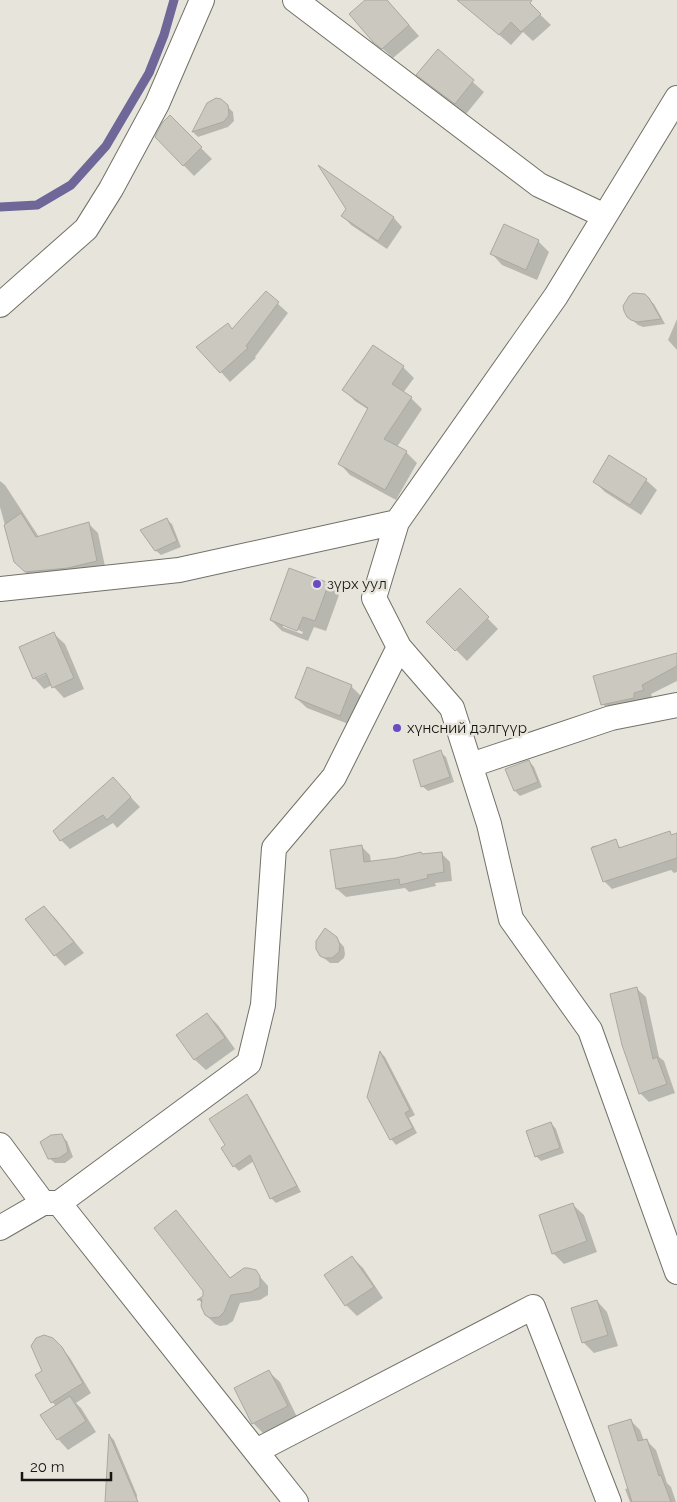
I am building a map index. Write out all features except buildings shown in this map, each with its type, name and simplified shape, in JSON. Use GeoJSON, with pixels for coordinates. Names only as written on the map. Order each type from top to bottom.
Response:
{"type":"FeatureCollection","features":[{"type":"Feature","properties":{"kind":"street"},"geometry":{"type":"LineString","coordinates":[[0,304],[86,229],[111,189],[157,104],[202,0]]}},
{"type":"Feature","properties":{"kind":"street"},"geometry":{"type":"LineString","coordinates":[[294,0],[540,185],[605,216]]}},
{"type":"Feature","properties":{"kind":"street"},"geometry":{"type":"LineString","coordinates":[[677,98],[556,296],[397,522],[374,598],[399,648],[452,708],[490,824],[511,919],[590,1030],[677,1272]]}},
{"type":"Feature","properties":{"kind":"street"},"geometry":{"type":"LineString","coordinates":[[0,589],[179,570],[397,522]]}},
{"type":"Feature","properties":{"kind":"street"},"geometry":{"type":"LineString","coordinates":[[0,1228],[51,1203],[249,1062],[263,1005],[274,848],[334,777],[399,648]]}},
{"type":"Feature","properties":{"kind":"street"},"geometry":{"type":"LineString","coordinates":[[470,765],[611,718],[677,704]]}},
{"type":"Feature","properties":{"kind":"street"},"geometry":{"type":"LineString","coordinates":[[0,1146],[51,1203],[296,1502]]}},
{"type":"Feature","properties":{"kind":"street"},"geometry":{"type":"LineString","coordinates":[[256,1451],[533,1307],[609,1502]]}},
{"type":"Feature","properties":{"kind":"waterway"},"geometry":{"type":"LineString","coordinates":[[0,207],[37,205],[71,185],[106,146],[149,73],[164,35],[174,0]]}},
{"type":"Feature","properties":{"kind":"place","name":"зүрх уул"},"geometry":{"type":"Point","coordinates":[317,584]}},
{"type":"Feature","properties":{"kind":"place","name":"хүнсний дэлгүүр"},"geometry":{"type":"Point","coordinates":[397,728]}}]}
